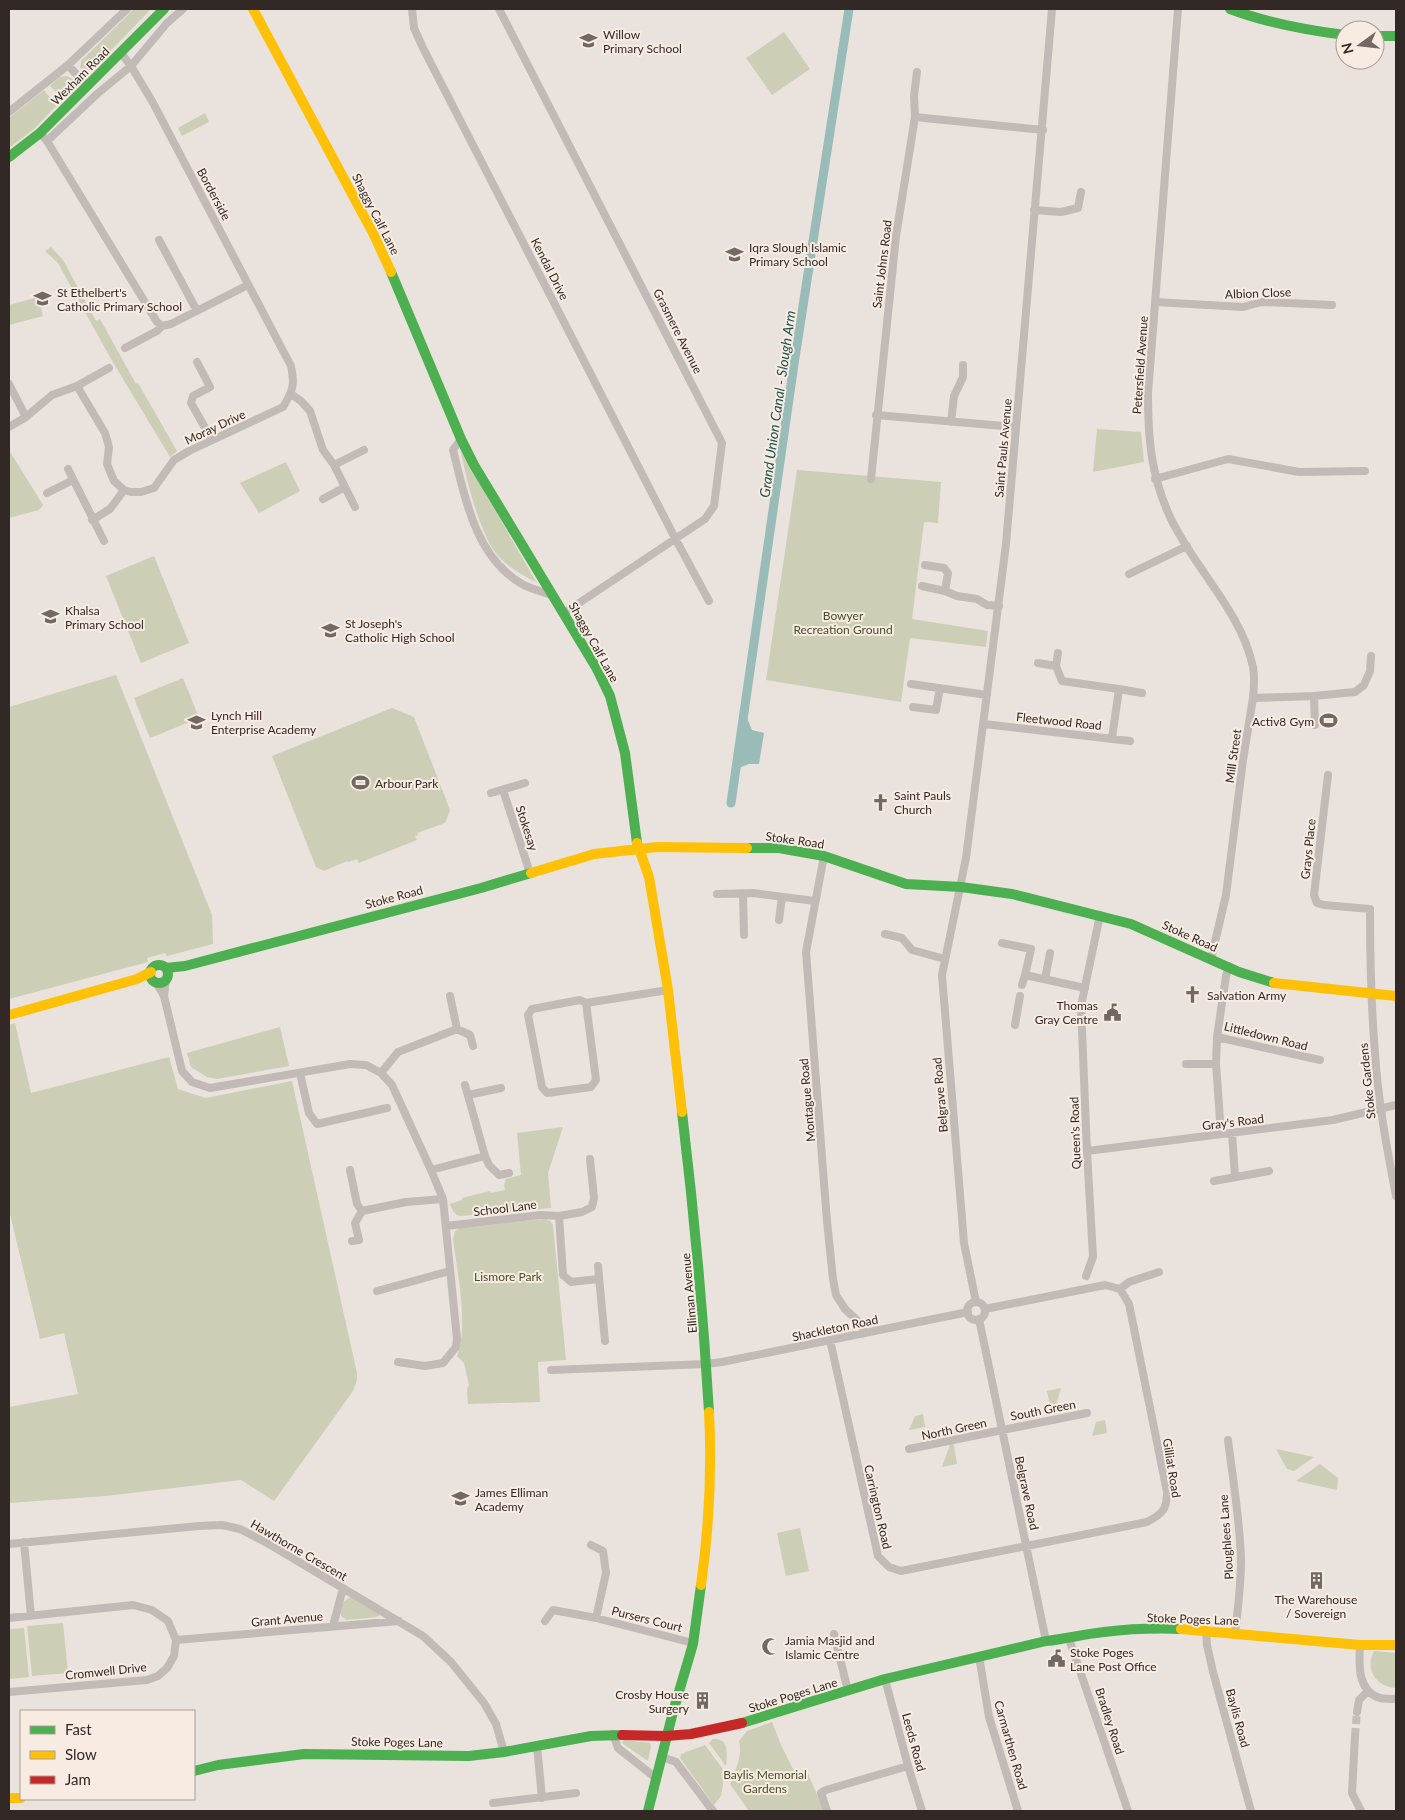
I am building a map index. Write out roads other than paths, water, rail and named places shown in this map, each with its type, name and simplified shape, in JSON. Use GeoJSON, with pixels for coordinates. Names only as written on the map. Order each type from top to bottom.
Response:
{"type":"FeatureCollection","features":[{"type":"Feature","properties":{"kind":"street"},"geometry":{"type":"LineString","coordinates":[[9,112],[68,65],[127,9]]}},
{"type":"Feature","properties":{"kind":"street","name":"Wexham Road"},"geometry":{"type":"LineString","coordinates":[[9,157],[44,137],[87,86],[164,9]]}},
{"type":"Feature","properties":{"kind":"street"},"geometry":{"type":"LineString","coordinates":[[162,326],[157,322],[44,137],[131,66],[167,23],[182,9]]}},
{"type":"Feature","properties":{"kind":"street","name":"Shaggy Calf Lane"},"geometry":{"type":"LineString","coordinates":[[254,9],[374,235],[404,300],[461,439],[504,515],[597,669],[610,696],[625,753],[632,823],[638,848]]}},
{"type":"Feature","properties":{"kind":"street","name":"Kendal Drive"},"geometry":{"type":"LineString","coordinates":[[412,9],[414,28],[709,601]]}},
{"type":"Feature","properties":{"kind":"street","name":"Grasmere Avenue"},"geometry":{"type":"LineString","coordinates":[[499,9],[722,444],[714,506],[705,519],[564,613]]}},
{"type":"Feature","properties":{"kind":"street","name":"Saint Pauls Avenue"},"geometry":{"type":"LineString","coordinates":[[961,887],[999,606],[1052,9]]}},
{"type":"Feature","properties":{"kind":"street","name":"Petersfield Avenue"},"geometry":{"type":"LineString","coordinates":[[1178,9],[1148,393],[1150,450],[1155,480],[1171,519],[1235,621],[1242,636],[1253,669],[1253,698]]}},
{"type":"Feature","properties":{"kind":"street"},"geometry":{"type":"LineString","coordinates":[[1230,9],[1251,18],[1296,29],[1335,34]]}},
{"type":"Feature","properties":{"kind":"street","name":"Borderside"},"geometry":{"type":"LineString","coordinates":[[120,53],[131,66],[152,101],[248,285]]}},
{"type":"Feature","properties":{"kind":"street"},"geometry":{"type":"LineString","coordinates":[[68,65],[87,86]]}},
{"type":"Feature","properties":{"kind":"street","name":"Saint Johns Road"},"geometry":{"type":"LineString","coordinates":[[871,479],[876,415],[896,236],[914,117],[917,72]]}},
{"type":"Feature","properties":{"kind":"street"},"geometry":{"type":"LineString","coordinates":[[914,117],[1042,130]]}},
{"type":"Feature","properties":{"kind":"street"},"geometry":{"type":"LineString","coordinates":[[1034,210],[1061,212],[1078,208],[1081,192]]}},
{"type":"Feature","properties":{"kind":"street"},"geometry":{"type":"LineString","coordinates":[[159,240],[197,312]]}},
{"type":"Feature","properties":{"kind":"street"},"geometry":{"type":"LineString","coordinates":[[125,348],[162,326],[197,312],[248,285],[291,366],[294,380],[291,394],[310,411],[324,450],[334,465],[355,507]]}},
{"type":"Feature","properties":{"kind":"street","name":"Albion Close"},"geometry":{"type":"LineString","coordinates":[[1155,302],[1243,307],[1262,302],[1332,305]]}},
{"type":"Feature","properties":{"kind":"street"},"geometry":{"type":"LineString","coordinates":[[197,362],[210,386],[193,396],[191,403],[212,440]]}},
{"type":"Feature","properties":{"kind":"street"},"geometry":{"type":"LineString","coordinates":[[951,422],[954,396],[967,377],[963,365]]}},
{"type":"Feature","properties":{"kind":"street"},"geometry":{"type":"LineString","coordinates":[[9,427],[26,417],[52,395],[77,386],[109,368]]}},
{"type":"Feature","properties":{"kind":"street"},"geometry":{"type":"LineString","coordinates":[[9,384],[26,417]]}},
{"type":"Feature","properties":{"kind":"street"},"geometry":{"type":"LineString","coordinates":[[77,386],[105,433],[109,447],[107,464],[114,482],[124,490],[110,509],[92,520]]}},
{"type":"Feature","properties":{"kind":"street","name":"Moray Drive"},"geometry":{"type":"LineString","coordinates":[[124,490],[141,492],[154,488],[174,460],[189,451],[283,407],[291,394]]}},
{"type":"Feature","properties":{"kind":"street"},"geometry":{"type":"LineString","coordinates":[[876,415],[1016,427]]}},
{"type":"Feature","properties":{"kind":"street","name":"Shaggy Calf Lane"},"geometry":{"type":"LineString","coordinates":[[461,439],[453,450],[471,516],[483,544],[497,564],[509,575],[522,584],[554,596]]}},
{"type":"Feature","properties":{"kind":"street"},"geometry":{"type":"LineString","coordinates":[[334,465],[364,450]]}},
{"type":"Feature","properties":{"kind":"street"},"geometry":{"type":"LineString","coordinates":[[1155,480],[1228,459],[1299,472],[1366,471]]}},
{"type":"Feature","properties":{"kind":"street"},"geometry":{"type":"LineString","coordinates":[[68,469],[104,541]]}},
{"type":"Feature","properties":{"kind":"street"},"geometry":{"type":"LineString","coordinates":[[47,493],[73,480]]}},
{"type":"Feature","properties":{"kind":"street"},"geometry":{"type":"LineString","coordinates":[[323,499],[345,487]]}},
{"type":"Feature","properties":{"kind":"street"},"geometry":{"type":"LineString","coordinates":[[1129,574],[1187,546]]}},
{"type":"Feature","properties":{"kind":"street"},"geometry":{"type":"LineString","coordinates":[[924,565],[944,568],[948,573],[944,591]]}},
{"type":"Feature","properties":{"kind":"street"},"geometry":{"type":"LineString","coordinates":[[922,586],[956,596],[977,599],[987,605],[999,606]]}},
{"type":"Feature","properties":{"kind":"street"},"geometry":{"type":"LineString","coordinates":[[1058,653],[1056,666],[1062,681],[1142,693]]}},
{"type":"Feature","properties":{"kind":"street"},"geometry":{"type":"LineString","coordinates":[[1253,698],[1314,696],[1355,692],[1364,684],[1370,671],[1371,656]]}},
{"type":"Feature","properties":{"kind":"street"},"geometry":{"type":"LineString","coordinates":[[1038,663],[1056,666]]}},
{"type":"Feature","properties":{"kind":"street"},"geometry":{"type":"LineString","coordinates":[[911,684],[987,695]]}},
{"type":"Feature","properties":{"kind":"street"},"geometry":{"type":"LineString","coordinates":[[913,707],[936,710],[940,688]]}},
{"type":"Feature","properties":{"kind":"street"},"geometry":{"type":"LineString","coordinates":[[1112,738],[1119,689]]}},
{"type":"Feature","properties":{"kind":"street"},"geometry":{"type":"LineString","coordinates":[[1314,696],[1315,725]]}},
{"type":"Feature","properties":{"kind":"street","name":"Mill Street"},"geometry":{"type":"LineString","coordinates":[[1211,959],[1226,895],[1253,698]]}},
{"type":"Feature","properties":{"kind":"street","name":"Fleetwood Road"},"geometry":{"type":"LineString","coordinates":[[984,724],[1130,741]]}},
{"type":"Feature","properties":{"kind":"street","name":"Grays Place"},"geometry":{"type":"LineString","coordinates":[[1328,775],[1314,895],[1317,903],[1324,905],[1370,909]]}},
{"type":"Feature","properties":{"kind":"street"},"geometry":{"type":"LineString","coordinates":[[492,793],[525,783]]}},
{"type":"Feature","properties":{"kind":"street","name":"Stokesay"},"geometry":{"type":"LineString","coordinates":[[503,790],[530,873]]}},
{"type":"Feature","properties":{"kind":"street","name":"Stoke Road"},"geometry":{"type":"LineString","coordinates":[[9,1015],[138,979],[160,976],[185,966],[594,854],[638,848],[679,846],[779,848],[824,856],[906,884],[961,887],[1012,894],[1131,924],[1268,982],[1396,996]]}},
{"type":"Feature","properties":{"kind":"street","name":"Elliman Avenue"},"geometry":{"type":"LineString","coordinates":[[638,848],[649,877],[668,990],[695,1222],[710,1418],[706,1547],[693,1643],[666,1736],[648,1811]]}},
{"type":"Feature","properties":{"kind":"street","name":"Montague Road"},"geometry":{"type":"LineString","coordinates":[[824,856],[806,952],[833,1279],[836,1295],[845,1310],[860,1324],[864,1333]]}},
{"type":"Feature","properties":{"kind":"street","name":"Belgrave Road"},"geometry":{"type":"LineString","coordinates":[[961,887],[945,959],[942,988],[963,1235],[976,1302]]}},
{"type":"Feature","properties":{"kind":"street"},"geometry":{"type":"LineString","coordinates":[[717,894],[743,894],[815,901]]}},
{"type":"Feature","properties":{"kind":"street"},"geometry":{"type":"LineString","coordinates":[[743,894],[744,935]]}},
{"type":"Feature","properties":{"kind":"street"},"geometry":{"type":"LineString","coordinates":[[779,920],[782,897]]}},
{"type":"Feature","properties":{"kind":"street","name":"Stoke Gardens"},"geometry":{"type":"LineString","coordinates":[[1370,909],[1375,1054],[1381,1109],[1396,1196]]}},
{"type":"Feature","properties":{"kind":"street","name":"Queen's Road"},"geometry":{"type":"LineString","coordinates":[[1086,1276],[1093,1257],[1081,1006],[1100,915]]}},
{"type":"Feature","properties":{"kind":"street"},"geometry":{"type":"LineString","coordinates":[[885,934],[902,938],[912,950],[945,959]]}},
{"type":"Feature","properties":{"kind":"street"},"geometry":{"type":"LineString","coordinates":[[1002,943],[1031,948],[1022,985]]}},
{"type":"Feature","properties":{"kind":"street"},"geometry":{"type":"LineString","coordinates":[[1045,979],[1050,953]]}},
{"type":"Feature","properties":{"kind":"street","name":"Littledown Road"},"geometry":{"type":"LineString","coordinates":[[1229,966],[1216,1037],[1320,1060]]}},
{"type":"Feature","properties":{"kind":"street"},"geometry":{"type":"LineString","coordinates":[[1025,975],[1085,988]]}},
{"type":"Feature","properties":{"kind":"street"},"geometry":{"type":"LineString","coordinates":[[160,976],[182,1071],[192,1082],[210,1088],[350,1064],[366,1065],[381,1073],[392,1085],[443,1199],[457,1339],[456,1347],[443,1363],[426,1366],[398,1362]]}},
{"type":"Feature","properties":{"kind":"street"},"geometry":{"type":"LineString","coordinates":[[586,1003],[596,1080],[591,1086],[547,1093],[542,1087],[528,1015],[532,1009],[580,1000],[586,1003],[668,990]]}},
{"type":"Feature","properties":{"kind":"street"},"geometry":{"type":"LineString","coordinates":[[450,996],[458,1029]]}},
{"type":"Feature","properties":{"kind":"street"},"geometry":{"type":"LineString","coordinates":[[1015,1025],[1020,996]]}},
{"type":"Feature","properties":{"kind":"street"},"geometry":{"type":"LineString","coordinates":[[381,1073],[398,1052],[458,1029],[470,1035],[473,1046]]}},
{"type":"Feature","properties":{"kind":"street"},"geometry":{"type":"LineString","coordinates":[[1216,1037],[1220,1134]]}},
{"type":"Feature","properties":{"kind":"street"},"geometry":{"type":"LineString","coordinates":[[1186,1064],[1216,1064]]}},
{"type":"Feature","properties":{"kind":"street"},"geometry":{"type":"LineString","coordinates":[[300,1073],[309,1113],[317,1124],[387,1108]]}},
{"type":"Feature","properties":{"kind":"street"},"geometry":{"type":"LineString","coordinates":[[465,1085],[489,1165],[499,1175],[509,1173]]}},
{"type":"Feature","properties":{"kind":"street"},"geometry":{"type":"LineString","coordinates":[[468,1095],[501,1088]]}},
{"type":"Feature","properties":{"kind":"street","name":"Gray's Road"},"geometry":{"type":"LineString","coordinates":[[1087,1151],[1333,1120],[1396,1105]]}},
{"type":"Feature","properties":{"kind":"street"},"geometry":{"type":"LineString","coordinates":[[1232,1134],[1235,1178]]}},
{"type":"Feature","properties":{"kind":"street"},"geometry":{"type":"LineString","coordinates":[[431,1170],[485,1156]]}},
{"type":"Feature","properties":{"kind":"street","name":"School Lane"},"geometry":{"type":"LineString","coordinates":[[446,1226],[541,1215],[559,1216],[582,1212],[592,1207],[594,1198],[590,1159]]}},
{"type":"Feature","properties":{"kind":"street"},"geometry":{"type":"LineString","coordinates":[[350,1170],[357,1204],[362,1211]]}},
{"type":"Feature","properties":{"kind":"street"},"geometry":{"type":"LineString","coordinates":[[1214,1182],[1269,1172]]}},
{"type":"Feature","properties":{"kind":"street"},"geometry":{"type":"LineString","coordinates":[[352,1241],[358,1240],[355,1223],[362,1211],[406,1202],[443,1199]]}},
{"type":"Feature","properties":{"kind":"street"},"geometry":{"type":"LineString","coordinates":[[559,1216],[563,1276],[571,1282],[598,1279]]}},
{"type":"Feature","properties":{"kind":"street"},"geometry":{"type":"LineString","coordinates":[[598,1266],[605,1341]]}},
{"type":"Feature","properties":{"kind":"street"},"geometry":{"type":"LineString","coordinates":[[377,1291],[450,1271]]}},
{"type":"Feature","properties":{"kind":"street"},"geometry":{"type":"LineString","coordinates":[[985,1309],[1105,1285],[1120,1289],[1129,1282],[1159,1272]]}},
{"type":"Feature","properties":{"kind":"street","name":"Gilliat Road"},"geometry":{"type":"LineString","coordinates":[[1026,1546],[1147,1522],[1159,1515],[1167,1504],[1167,1492],[1129,1304],[1120,1289]]}},
{"type":"Feature","properties":{"kind":"street"},"geometry":{"type":"LineString","coordinates":[[976,1302],[981,1303],[985,1309],[983,1316],[979,1319],[970,1318],[968,1312],[968,1306],[976,1302]]}},
{"type":"Feature","properties":{"kind":"street","name":"Shackleton Road"},"geometry":{"type":"LineString","coordinates":[[551,1370],[707,1364],[968,1312]]}},
{"type":"Feature","properties":{"kind":"street","name":"Belgrave Road"},"geometry":{"type":"LineString","coordinates":[[979,1319],[1046,1641]]}},
{"type":"Feature","properties":{"kind":"street","name":"Carrington Road"},"geometry":{"type":"LineString","coordinates":[[830,1340],[878,1556],[889,1567],[901,1571],[1026,1546]]}},
{"type":"Feature","properties":{"kind":"street","name":"South Green"},"geometry":{"type":"LineString","coordinates":[[1002,1430],[1087,1413]]}},
{"type":"Feature","properties":{"kind":"street","name":"North Green"},"geometry":{"type":"LineString","coordinates":[[909,1450],[1002,1430]]}},
{"type":"Feature","properties":{"kind":"street","name":"Ploughlees Lane"},"geometry":{"type":"LineString","coordinates":[[1228,1440],[1239,1522],[1241,1561],[1240,1593],[1235,1633]]}},
{"type":"Feature","properties":{"kind":"street","name":"Hawthorne Crescent"},"geometry":{"type":"LineString","coordinates":[[9,1544],[222,1524],[240,1529],[269,1544],[423,1636],[451,1662],[484,1703],[496,1724],[504,1752]]}},
{"type":"Feature","properties":{"kind":"street"},"geometry":{"type":"LineString","coordinates":[[24,1542],[31,1616]]}},
{"type":"Feature","properties":{"kind":"street","name":"Pursers Court"},"geometry":{"type":"LineString","coordinates":[[591,1545],[603,1551],[606,1573],[596,1618]]}},
{"type":"Feature","properties":{"kind":"street"},"geometry":{"type":"LineString","coordinates":[[333,1626],[343,1588]]}},
{"type":"Feature","properties":{"kind":"street"},"geometry":{"type":"LineString","coordinates":[[9,1618],[133,1605],[152,1610],[168,1621],[176,1640]]}},
{"type":"Feature","properties":{"kind":"street","name":"Pursers Court"},"geometry":{"type":"LineString","coordinates":[[545,1621],[553,1610],[596,1618],[693,1643]]}},
{"type":"Feature","properties":{"kind":"street","name":"Grant Avenue"},"geometry":{"type":"LineString","coordinates":[[176,1640],[399,1621]]}},
{"type":"Feature","properties":{"kind":"street","name":"Stoke Poges Lane"},"geometry":{"type":"LineString","coordinates":[[195,1771],[218,1764],[304,1754],[469,1756],[504,1752],[591,1736],[613,1734],[666,1736],[691,1734],[732,1726],[885,1679],[1046,1641],[1070,1639],[1102,1632],[1154,1628],[1206,1630],[1360,1645],[1396,1645]]}},
{"type":"Feature","properties":{"kind":"street","name":"Baylis Road"},"geometry":{"type":"LineString","coordinates":[[1206,1630],[1213,1672],[1251,1811]]}},
{"type":"Feature","properties":{"kind":"street"},"geometry":{"type":"LineString","coordinates":[[834,1634],[848,1691]]}},
{"type":"Feature","properties":{"kind":"street","name":"Bradley Road"},"geometry":{"type":"LineString","coordinates":[[1070,1639],[1128,1811]]}},
{"type":"Feature","properties":{"kind":"street","name":"Cromwell Drive"},"geometry":{"type":"LineString","coordinates":[[9,1692],[147,1680],[158,1676],[166,1668],[174,1656],[176,1640]]}},
{"type":"Feature","properties":{"kind":"street"},"geometry":{"type":"LineString","coordinates":[[1360,1645],[1360,1675],[1368,1691],[1380,1698],[1396,1699]]}},
{"type":"Feature","properties":{"kind":"street","name":"Carmarthen Road"},"geometry":{"type":"LineString","coordinates":[[979,1656],[989,1717],[1018,1811]]}},
{"type":"Feature","properties":{"kind":"street","name":"Leeds Road"},"geometry":{"type":"LineString","coordinates":[[885,1679],[922,1811]]}},
{"type":"Feature","properties":{"kind":"street"},"geometry":{"type":"LineString","coordinates":[[1357,1712],[1359,1700],[1368,1691]]}},
{"type":"Feature","properties":{"kind":"street"},"geometry":{"type":"LineString","coordinates":[[613,1734],[618,1748],[657,1779]]}},
{"type":"Feature","properties":{"kind":"street"},"geometry":{"type":"LineString","coordinates":[[1355,1736],[1352,1793],[1361,1811]]}},
{"type":"Feature","properties":{"kind":"street"},"geometry":{"type":"LineString","coordinates":[[537,1746],[542,1798]]}},
{"type":"Feature","properties":{"kind":"street"},"geometry":{"type":"LineString","coordinates":[[662,1757],[676,1762],[713,1811]]}},
{"type":"Feature","properties":{"kind":"street"},"geometry":{"type":"LineString","coordinates":[[827,1811],[822,1800],[822,1793],[826,1790],[908,1766]]}},
{"type":"Feature","properties":{"kind":"street"},"geometry":{"type":"LineString","coordinates":[[493,1803],[506,1804],[576,1793]]}},
{"type":"Feature","properties":{"kind":"water"},"geometry":{"type":"Polygon","coordinates":[[[744,711],[752,730],[764,733],[759,764],[749,764],[736,769],[744,711]]]}},
{"type":"Feature","properties":{"kind":"waterway","name":"Grand Union Canal - Slough Arm"},"geometry":{"type":"LineString","coordinates":[[731,803],[794,364],[849,9]]}},
{"type":"Feature","properties":{"kind":"tunnel"},"geometry":{"type":"LineString","coordinates":[[1355,1736],[1357,1712]]}},
{"type":"Feature","properties":{"kind":"place","name":"Willow Primary School"},"geometry":{"type":"Point","coordinates":[589,41]}},
{"type":"Feature","properties":{"kind":"place","name":"Iqra Slough Islamic Primary School"},"geometry":{"type":"Point","coordinates":[735,254]}},
{"type":"Feature","properties":{"kind":"place","name":"St Ethelbert's Catholic Primary School"},"geometry":{"type":"Point","coordinates":[43,299]}},
{"type":"Feature","properties":{"kind":"place","name":"Khalsa Primary School"},"geometry":{"type":"Point","coordinates":[51,617]}},
{"type":"Feature","properties":{"kind":"place","name":"St Joseph's Catholic High School"},"geometry":{"type":"Point","coordinates":[331,630]}},
{"type":"Feature","properties":{"kind":"place","name":"Activ8 Gym"},"geometry":{"type":"Point","coordinates":[1328,721]}},
{"type":"Feature","properties":{"kind":"place","name":"Lynch Hill Enterprise Academy"},"geometry":{"type":"Point","coordinates":[197,722]}},
{"type":"Feature","properties":{"kind":"place","name":"Arbour Park"},"geometry":{"type":"Point","coordinates":[361,783]}},
{"type":"Feature","properties":{"kind":"place","name":"Saint Pauls Church"},"geometry":{"type":"Point","coordinates":[880,802]}},
{"type":"Feature","properties":{"kind":"place","name":"Salvation Army"},"geometry":{"type":"Point","coordinates":[1193,995]}},
{"type":"Feature","properties":{"kind":"place","name":"Thomas Gray Centre"},"geometry":{"type":"Point","coordinates":[1112,1012]}},
{"type":"Feature","properties":{"kind":"place","name":"James Elliman Academy"},"geometry":{"type":"Point","coordinates":[461,1499]}},
{"type":"Feature","properties":{"kind":"place","name":"The Warehouse / Sovereign"},"geometry":{"type":"Point","coordinates":[1316,1580]}},
{"type":"Feature","properties":{"kind":"place","name":"Jamia Masjid and Islamic Centre"},"geometry":{"type":"Point","coordinates":[771,1647]}},
{"type":"Feature","properties":{"kind":"place","name":"Stoke Poges Lane Post Office"},"geometry":{"type":"Point","coordinates":[1056,1659]}},
{"type":"Feature","properties":{"kind":"place","name":"Crosby House Surgery"},"geometry":{"type":"Point","coordinates":[703,1701]}},
{"type":"Feature","properties":{"kind":"park label","name":"Bowyer Recreation Ground"},"geometry":{"type":"Point","coordinates":[843,622]}},
{"type":"Feature","properties":{"kind":"park label","name":"Lismore Park"},"geometry":{"type":"Point","coordinates":[508,1276]}},
{"type":"Feature","properties":{"kind":"park label","name":"Baylis Memorial Gardens"},"geometry":{"type":"Point","coordinates":[765,1781]}}]}
